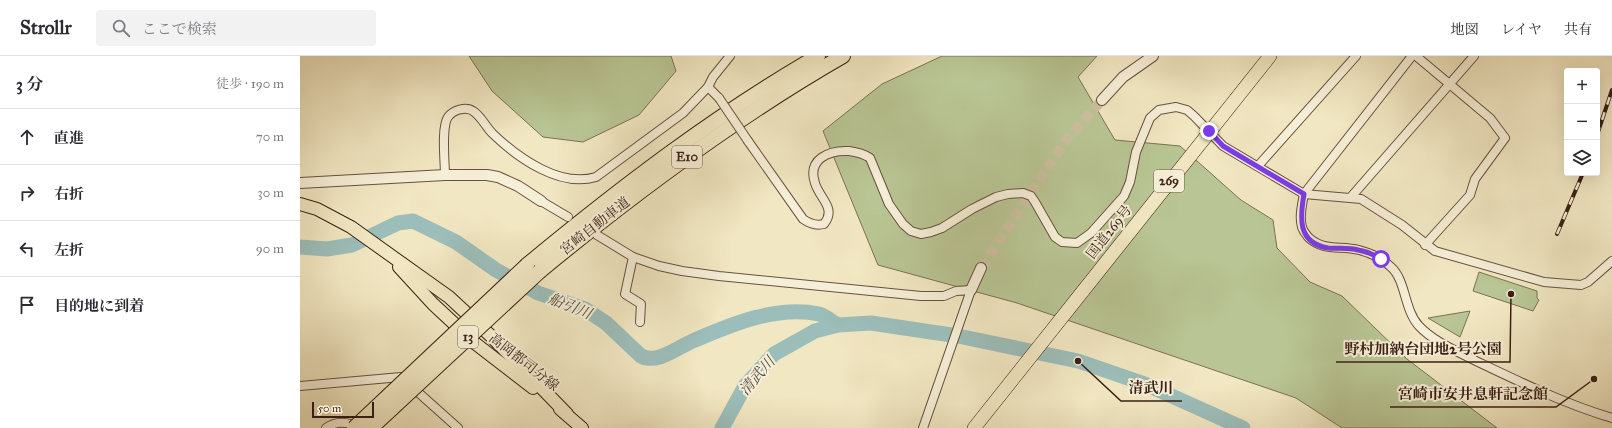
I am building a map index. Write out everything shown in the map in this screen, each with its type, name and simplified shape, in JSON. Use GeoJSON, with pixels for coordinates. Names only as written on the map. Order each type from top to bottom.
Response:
{"type":"FeatureCollection","features":[{"type":"Feature","properties":{"kind":"highway","name":"宮崎自動車道"},"geometry":{"type":"LineString","coordinates":[[354,428],[533,268],[649,167],[717,120],[818,56]]}},
{"type":"Feature","properties":{"kind":"highway","name":"宮崎自動車道"},"geometry":{"type":"LineString","coordinates":[[371,428],[533,268],[724,130],[843,56]]}},
{"type":"Feature","properties":{"kind":"highway","name":"国道269号"},"geometry":{"type":"LineString","coordinates":[[974,428],[1270,56]]}},
{"type":"Feature","properties":{"kind":"main road","name":"高岡都司分線"},"geometry":{"type":"LineString","coordinates":[[300,204],[317,208],[351,226],[449,297],[492,337],[582,428]]}},
{"type":"Feature","properties":{"kind":"street"},"geometry":{"type":"LineString","coordinates":[[445,175],[445,126],[448,117],[465,108],[475,112],[493,134],[516,153],[533,164],[560,176],[579,180],[589,179],[604,172],[682,113],[708,87],[713,77],[730,56]]}},
{"type":"Feature","properties":{"kind":"street"},"geometry":{"type":"LineString","coordinates":[[1102,100],[1123,77],[1153,56]]}},
{"type":"Feature","properties":{"kind":"street"},"geometry":{"type":"LineString","coordinates":[[1258,166],[1356,56]]}},
{"type":"Feature","properties":{"kind":"street"},"geometry":{"type":"LineString","coordinates":[[1412,56],[1304,194],[1301,222],[1305,234],[1322,247],[1359,250],[1373,255],[1391,266],[1399,279],[1410,312],[1418,325],[1425,332],[1453,349],[1524,385],[1612,418]]}},
{"type":"Feature","properties":{"kind":"street"},"geometry":{"type":"LineString","coordinates":[[1416,56],[1490,118],[1505,138],[1475,179],[1470,195],[1425,245]]}},
{"type":"Feature","properties":{"kind":"street"},"geometry":{"type":"LineString","coordinates":[[1351,197],[1474,56]]}},
{"type":"Feature","properties":{"kind":"street"},"geometry":{"type":"LineString","coordinates":[[708,87],[719,98],[803,219],[809,223],[819,226],[824,224],[829,212],[825,199],[814,181],[815,163],[826,154],[844,151],[854,152],[870,158],[889,204],[903,224],[911,231],[921,234],[931,232],[996,197],[1008,194],[1023,193],[1031,196],[1055,237],[1062,242],[1071,243],[1081,241],[1091,233],[1124,196],[1130,182],[1138,144],[1153,115],[1164,109],[1176,107],[1187,110],[1223,146],[1304,194],[1361,199],[1402,225],[1425,245],[1435,251],[1544,282],[1584,285],[1612,261]]}},
{"type":"Feature","properties":{"kind":"street"},"geometry":{"type":"LineString","coordinates":[[300,183],[445,175],[487,175],[498,177],[518,186],[568,217]]}},
{"type":"Feature","properties":{"kind":"street"},"geometry":{"type":"LineString","coordinates":[[597,235],[633,257],[658,266],[682,271],[869,291],[944,296],[956,291],[971,290]]}},
{"type":"Feature","properties":{"kind":"street"},"geometry":{"type":"LineString","coordinates":[[633,257],[625,294],[641,304],[640,322]]}},
{"type":"Feature","properties":{"kind":"street"},"geometry":{"type":"LineString","coordinates":[[924,428],[971,290],[981,268]]}},
{"type":"Feature","properties":{"kind":"street"},"geometry":{"type":"LineString","coordinates":[[300,386],[401,377],[458,428]]}},
{"type":"Feature","properties":{"kind":"street"},"geometry":{"type":"LineString","coordinates":[[326,428],[331,424],[349,422],[359,428]]}},
{"type":"Feature","properties":{"kind":"green space"},"geometry":{"type":"Polygon","coordinates":[[[469,56],[671,56],[676,71],[639,115],[583,142],[543,137],[492,91],[469,56]]]}},
{"type":"Feature","properties":{"kind":"green space"},"geometry":{"type":"Polygon","coordinates":[[[942,56],[1097,56],[1078,77],[1115,140],[1180,146],[1241,200],[1273,220],[1277,248],[1310,282],[1342,296],[1407,359],[1497,428],[1342,428],[1296,398],[1017,303],[878,265],[823,131],[882,84],[942,56]]]}},
{"type":"Feature","properties":{"kind":"green space"},"geometry":{"type":"Polygon","coordinates":[[[1479,272],[1537,291],[1537,298],[1539,300],[1533,311],[1473,291],[1479,272]]]}},
{"type":"Feature","properties":{"kind":"green space"},"geometry":{"type":"Polygon","coordinates":[[[1470,311],[1460,337],[1428,318],[1470,311]]]}},
{"type":"Feature","properties":{"kind":"waterway","name":"船引川"},"geometry":{"type":"LineString","coordinates":[[300,247],[327,249],[352,245],[398,223],[413,221],[456,242],[496,270],[538,293],[585,309],[606,323],[641,356],[648,358],[668,354],[689,343],[740,322],[772,314],[788,312],[819,314],[838,325]]}},
{"type":"Feature","properties":{"kind":"waterway","name":"清武川"},"geometry":{"type":"LineString","coordinates":[[722,428],[745,386],[774,354],[815,331],[838,325],[871,323],[958,336],[1078,361],[1145,384],[1243,428]]}},
{"type":"Feature","properties":{"kind":"tunnel"},"geometry":{"type":"LineString","coordinates":[[981,268],[1066,140],[1102,100]]}},
{"type":"Feature","properties":{"kind":"railway"},"geometry":{"type":"LineString","coordinates":[[1600,126],[1612,90]]}},
{"type":"Feature","properties":{"kind":"railway"},"geometry":{"type":"LineString","coordinates":[[1557,234],[1582,176]]}},
{"type":"Feature","properties":{"kind":"place","name":"野村加納台団地2号公園"},"geometry":{"type":"Point","coordinates":[1511,294]}},
{"type":"Feature","properties":{"kind":"place","name":"清武川"},"geometry":{"type":"Point","coordinates":[1078,361]}},
{"type":"Feature","properties":{"kind":"place","name":"宮崎市安井息軒記念館"},"geometry":{"type":"Point","coordinates":[1594,379]}},
{"type":"Feature","properties":{"kind":"route"},"geometry":{"type":"LineString","coordinates":[[1209,131],[1223,146],[1304,194],[1301,216],[1302,228],[1305,234],[1315,243],[1322,247],[1359,250],[1381,259]]}}]}
